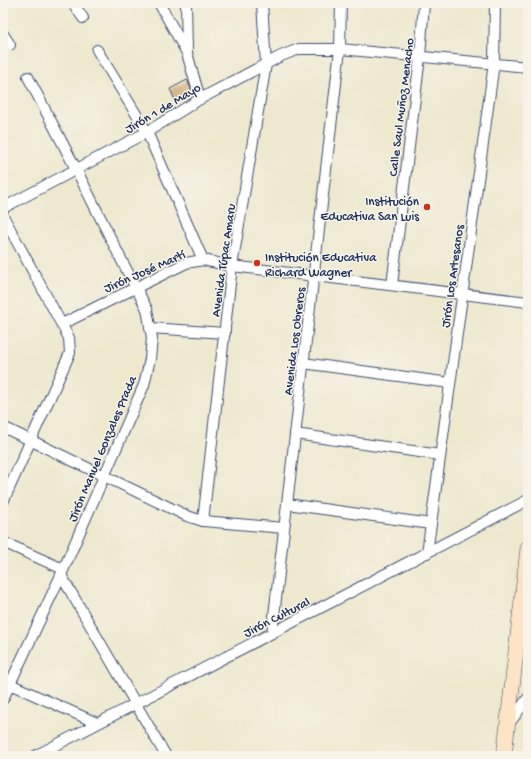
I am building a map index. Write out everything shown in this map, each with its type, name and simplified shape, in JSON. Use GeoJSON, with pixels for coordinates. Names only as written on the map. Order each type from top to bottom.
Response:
{"type":"FeatureCollection","features":[{"type":"Feature","properties":{"kind":"street"},"geometry":{"type":"LineString","coordinates":[[74,3],[83,18]]}},
{"type":"Feature","properties":{"kind":"street"},"geometry":{"type":"LineString","coordinates":[[159,3],[187,53],[200,99]]}},
{"type":"Feature","properties":{"kind":"street"},"geometry":{"type":"LineString","coordinates":[[186,3],[187,53]]}},
{"type":"Feature","properties":{"kind":"street","name":"Avenida Túpac Amaru"},"geometry":{"type":"LineString","coordinates":[[204,520],[232,266],[266,64],[262,3]]}},
{"type":"Feature","properties":{"kind":"street","name":"Avenida Los Obreros"},"geometry":{"type":"LineString","coordinates":[[272,633],[340,49],[341,3]]}},
{"type":"Feature","properties":{"kind":"street","name":"Calle Saul Muñoz Menacho"},"geometry":{"type":"LineString","coordinates":[[392,285],[420,57],[424,3]]}},
{"type":"Feature","properties":{"kind":"street","name":"Jirón Los Artesanos"},"geometry":{"type":"LineString","coordinates":[[427,553],[494,63],[495,3]]}},
{"type":"Feature","properties":{"kind":"street"},"geometry":{"type":"LineString","coordinates":[[3,34],[10,45]]}},
{"type":"Feature","properties":{"kind":"street","name":"Jirón 1 de Mayo"},"geometry":{"type":"LineString","coordinates":[[3,208],[147,132],[200,99],[281,56],[299,49],[340,49],[528,66]]}},
{"type":"Feature","properties":{"kind":"street"},"geometry":{"type":"LineString","coordinates":[[97,50],[147,132],[203,260]]}},
{"type":"Feature","properties":{"kind":"street","name":"Jirón Manuel Gonzales Prada"},"geometry":{"type":"LineString","coordinates":[[3,699],[6,683],[62,572],[144,385],[150,359],[152,338],[147,309],[28,78]]}},
{"type":"Feature","properties":{"kind":"street"},"geometry":{"type":"LineString","coordinates":[[3,216],[69,338],[70,353],[3,502]]}},
{"type":"Feature","properties":{"kind":"street","name":"Jirón José Martí"},"geometry":{"type":"LineString","coordinates":[[62,324],[186,263],[203,260],[232,266],[528,302]]}},
{"type":"Feature","properties":{"kind":"street"},"geometry":{"type":"LineString","coordinates":[[150,328],[225,333]]}},
{"type":"Feature","properties":{"kind":"street"},"geometry":{"type":"LineString","coordinates":[[303,363],[450,383]]}},
{"type":"Feature","properties":{"kind":"street"},"geometry":{"type":"LineString","coordinates":[[3,427],[187,516],[204,520],[284,528]]}},
{"type":"Feature","properties":{"kind":"street"},"geometry":{"type":"LineString","coordinates":[[295,434],[440,456]]}},
{"type":"Feature","properties":{"kind":"street","name":"Jirón Cultural"},"geometry":{"type":"LineString","coordinates":[[35,756],[528,500]]}},
{"type":"Feature","properties":{"kind":"street"},"geometry":{"type":"LineString","coordinates":[[287,504],[431,524]]}},
{"type":"Feature","properties":{"kind":"street"},"geometry":{"type":"LineString","coordinates":[[3,542],[62,572],[135,704],[166,756]]}},
{"type":"Feature","properties":{"kind":"street"},"geometry":{"type":"LineString","coordinates":[[504,756],[528,548]]}},
{"type":"Feature","properties":{"kind":"street"},"geometry":{"type":"LineString","coordinates":[[6,683],[97,724]]}},
{"type":"Feature","properties":{"kind":"street"},"geometry":{"type":"LineString","coordinates":[[507,726],[528,698]]}},
{"type":"Feature","properties":{"kind":"building"},"geometry":{"type":"Polygon","coordinates":[[[187,80],[193,93],[176,102],[170,89],[187,80]]]}},
{"type":"Feature","properties":{"kind":"place","name":"Institución Educativa San Luis"},"geometry":{"type":"Point","coordinates":[427,207]}},
{"type":"Feature","properties":{"kind":"place","name":"Institución Educativa Richard Wagner"},"geometry":{"type":"Point","coordinates":[257,263]}}]}
